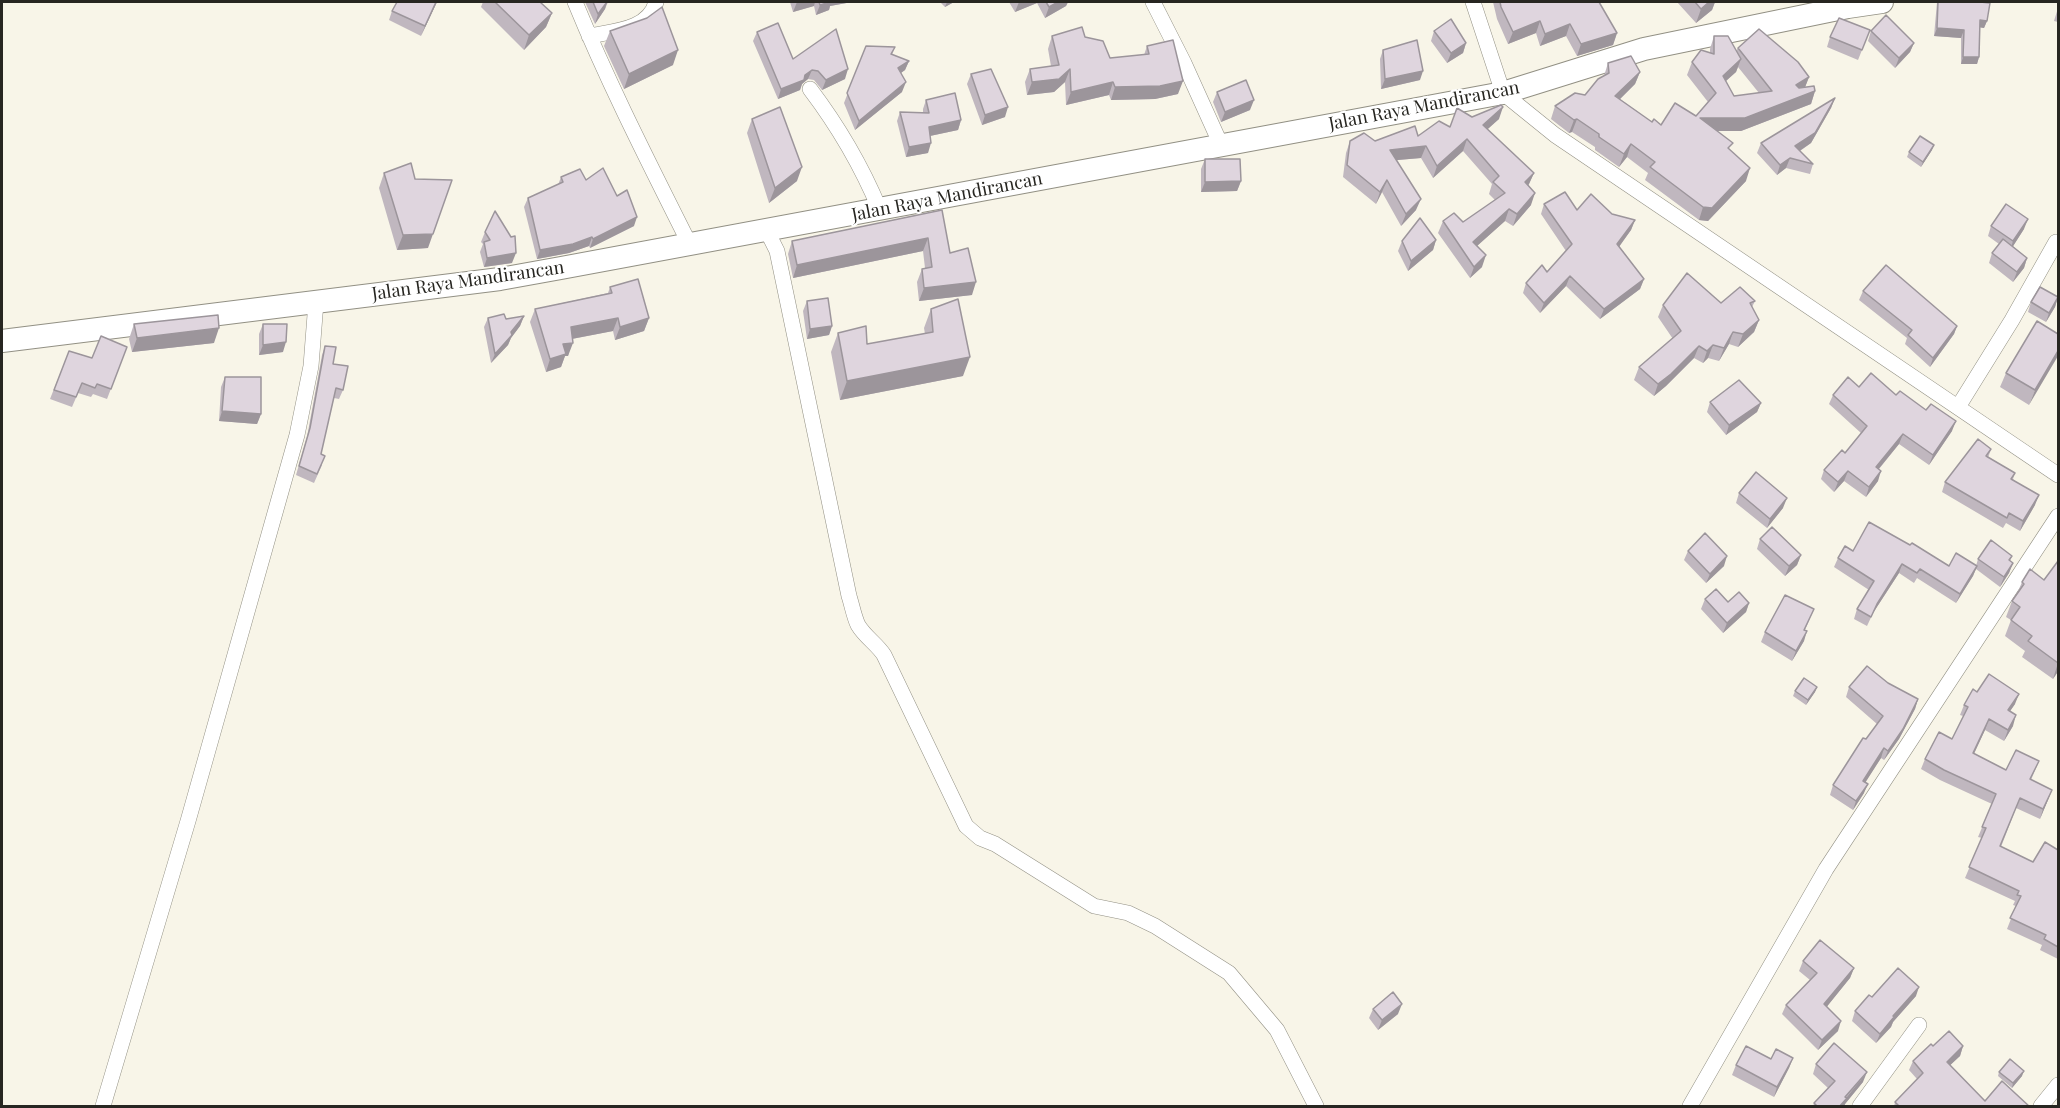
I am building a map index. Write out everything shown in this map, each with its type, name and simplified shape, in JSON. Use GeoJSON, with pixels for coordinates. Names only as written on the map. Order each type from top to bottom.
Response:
{"type":"FeatureCollection","features":[{"type":"Feature","properties":{"kind":"street"},"geometry":{"type":"LineString","coordinates":[[575,2],[589,36],[690,245]]}},
{"type":"Feature","properties":{"kind":"street"},"geometry":{"type":"LineString","coordinates":[[589,36],[626,29],[650,16],[656,2]]}},
{"type":"Feature","properties":{"kind":"street"},"geometry":{"type":"LineString","coordinates":[[1153,2],[1184,63],[1221,146]]}},
{"type":"Feature","properties":{"kind":"street"},"geometry":{"type":"LineString","coordinates":[[1473,2],[1503,93],[1555,135],[2058,475]]}},
{"type":"Feature","properties":{"kind":"street","name":"Jalan Raya Mandirancan"},"geometry":{"type":"LineString","coordinates":[[2,341],[500,279],[690,245],[1503,93],[1644,49],[1848,4],[1882,2]]}},
{"type":"Feature","properties":{"kind":"street"},"geometry":{"type":"LineString","coordinates":[[810,89],[833,120],[866,177],[879,208]]}},
{"type":"Feature","properties":{"kind":"street"},"geometry":{"type":"LineString","coordinates":[[767,231],[777,251],[849,596],[857,624],[877,644],[884,655],[966,826],[980,838],[995,844],[1094,906],[1128,913],[1155,926],[1229,973],[1277,1030],[1316,1107]]}},
{"type":"Feature","properties":{"kind":"street"},"geometry":{"type":"LineString","coordinates":[[1958,407],[2012,320],[2056,242]]}},
{"type":"Feature","properties":{"kind":"street"},"geometry":{"type":"LineString","coordinates":[[102,1107],[188,821],[297,435],[311,366],[316,302]]}},
{"type":"Feature","properties":{"kind":"street"},"geometry":{"type":"LineString","coordinates":[[1695,1105],[1826,868],[2058,516]]}},
{"type":"Feature","properties":{"kind":"street"},"geometry":{"type":"LineString","coordinates":[[1860,1107],[1919,1025]]}},
{"type":"Feature","properties":{"kind":"street"},"geometry":{"type":"LineString","coordinates":[[2041,1107],[2058,1085]]}},
{"type":"Feature","properties":{"kind":"building"},"geometry":{"type":"Polygon","coordinates":[[[397,2],[436,2],[425,26],[392,11],[397,2]]]}},
{"type":"Feature","properties":{"kind":"building"},"geometry":{"type":"Polygon","coordinates":[[[495,2],[540,2],[552,13],[529,35],[495,2]]]}},
{"type":"Feature","properties":{"kind":"building"},"geometry":{"type":"Polygon","coordinates":[[[593,2],[607,2],[598,14],[593,2]]]}},
{"type":"Feature","properties":{"kind":"building"},"geometry":{"type":"Polygon","coordinates":[[[1046,2],[1058,2],[1049,7],[1046,2]]]}},
{"type":"Feature","properties":{"kind":"building"},"geometry":{"type":"Polygon","coordinates":[[[1500,2],[1599,2],[1617,33],[1581,44],[1570,24],[1545,34],[1540,21],[1513,32],[1500,2]]]}},
{"type":"Feature","properties":{"kind":"building"},"geometry":{"type":"Polygon","coordinates":[[[1695,2],[1709,2],[1701,9],[1695,2]]]}},
{"type":"Feature","properties":{"kind":"building"},"geometry":{"type":"Polygon","coordinates":[[[1938,2],[1990,3],[1987,21],[1980,20],[1979,57],[1963,57],[1964,30],[1937,28],[1938,2]]]}},
{"type":"Feature","properties":{"kind":"building"},"geometry":{"type":"Polygon","coordinates":[[[662,7],[678,50],[629,74],[610,31],[647,18],[662,7]]]}},
{"type":"Feature","properties":{"kind":"building"},"geometry":{"type":"Polygon","coordinates":[[[1886,15],[1914,43],[1899,58],[1871,31],[1886,15]]]}},
{"type":"Feature","properties":{"kind":"building"},"geometry":{"type":"Polygon","coordinates":[[[1839,18],[1870,30],[1862,50],[1830,37],[1839,18]]]}},
{"type":"Feature","properties":{"kind":"building"},"geometry":{"type":"Polygon","coordinates":[[[1451,19],[1466,43],[1451,53],[1434,31],[1451,19]]]}},
{"type":"Feature","properties":{"kind":"building"},"geometry":{"type":"Polygon","coordinates":[[[778,23],[793,59],[836,29],[848,69],[826,80],[818,71],[812,70],[805,75],[804,80],[781,89],[757,32],[778,23]]]}},
{"type":"Feature","properties":{"kind":"building"},"geometry":{"type":"Polygon","coordinates":[[[1082,27],[1085,37],[1103,41],[1110,58],[1149,54],[1147,46],[1173,40],[1183,81],[1160,86],[1115,87],[1113,82],[1071,92],[1070,69],[1059,79],[1032,82],[1030,69],[1059,65],[1052,36],[1082,27]]]}},
{"type":"Feature","properties":{"kind":"building"},"geometry":{"type":"Polygon","coordinates":[[[1759,29],[1798,62],[1809,77],[1796,85],[1799,88],[1814,86],[1815,91],[1745,118],[1700,118],[1733,143],[1728,148],[1750,168],[1712,208],[1703,207],[1650,167],[1655,162],[1631,144],[1624,154],[1599,137],[1599,134],[1555,106],[1575,93],[1585,95],[1598,79],[1609,73],[1608,63],[1631,56],[1640,72],[1615,96],[1652,122],[1654,119],[1661,125],[1675,103],[1696,116],[1716,93],[1692,62],[1701,50],[1714,54],[1714,36],[1728,36],[1741,59],[1723,76],[1734,96],[1772,91],[1738,48],[1759,29]]]}},
{"type":"Feature","properties":{"kind":"building"},"geometry":{"type":"Polygon","coordinates":[[[1417,40],[1423,71],[1385,79],[1383,50],[1417,40]]]}},
{"type":"Feature","properties":{"kind":"building"},"geometry":{"type":"Polygon","coordinates":[[[866,46],[895,47],[891,54],[909,61],[898,68],[906,82],[859,121],[847,93],[866,46]]]}},
{"type":"Feature","properties":{"kind":"building"},"geometry":{"type":"Polygon","coordinates":[[[991,69],[1008,107],[985,115],[971,74],[991,69]]]}},
{"type":"Feature","properties":{"kind":"building"},"geometry":{"type":"Polygon","coordinates":[[[1246,80],[1254,100],[1225,112],[1217,92],[1246,80]]]}},
{"type":"Feature","properties":{"kind":"building"},"geometry":{"type":"Polygon","coordinates":[[[955,93],[961,120],[929,127],[931,143],[909,147],[900,112],[929,113],[926,100],[955,93]]]}},
{"type":"Feature","properties":{"kind":"building"},"geometry":{"type":"Polygon","coordinates":[[[1835,98],[1815,133],[1795,146],[1813,164],[1790,158],[1780,165],[1761,143],[1835,98]]]}},
{"type":"Feature","properties":{"kind":"building"},"geometry":{"type":"Polygon","coordinates":[[[1501,105],[1503,107],[1483,125],[1534,173],[1525,182],[1535,193],[1517,214],[1509,209],[1473,242],[1486,255],[1474,267],[1443,221],[1454,213],[1463,222],[1505,193],[1493,182],[1499,176],[1467,139],[1437,166],[1426,146],[1390,150],[1421,199],[1406,214],[1387,180],[1380,192],[1347,165],[1350,141],[1364,133],[1375,141],[1415,126],[1418,136],[1439,121],[1450,127],[1457,108],[1472,117],[1501,105]]]}},
{"type":"Feature","properties":{"kind":"building"},"geometry":{"type":"Polygon","coordinates":[[[780,107],[802,167],[775,188],[752,119],[780,107]]]}},
{"type":"Feature","properties":{"kind":"building"},"geometry":{"type":"Polygon","coordinates":[[[1920,136],[1934,145],[1923,162],[1909,152],[1920,136]]]}},
{"type":"Feature","properties":{"kind":"building"},"geometry":{"type":"Polygon","coordinates":[[[1205,159],[1240,159],[1241,181],[1205,182],[1205,159]]]}},
{"type":"Feature","properties":{"kind":"building"},"geometry":{"type":"Polygon","coordinates":[[[411,163],[415,179],[452,180],[433,234],[403,235],[384,173],[411,163]]]}},
{"type":"Feature","properties":{"kind":"building"},"geometry":{"type":"Polygon","coordinates":[[[603,168],[617,196],[627,190],[637,217],[593,239],[592,237],[573,244],[540,250],[528,198],[563,182],[561,177],[580,169],[586,180],[603,168]]]}},
{"type":"Feature","properties":{"kind":"building"},"geometry":{"type":"Polygon","coordinates":[[[1565,192],[1577,210],[1591,194],[1612,214],[1635,220],[1617,244],[1644,279],[1604,309],[1570,276],[1544,303],[1526,283],[1542,265],[1547,272],[1572,244],[1544,204],[1565,192]]]}},
{"type":"Feature","properties":{"kind":"building"},"geometry":{"type":"Polygon","coordinates":[[[2006,204],[2028,219],[2013,241],[1991,226],[2006,204]]]}},
{"type":"Feature","properties":{"kind":"building"},"geometry":{"type":"Polygon","coordinates":[[[942,210],[950,253],[968,248],[976,282],[924,288],[922,269],[932,267],[928,238],[797,265],[792,241],[942,210]]]}},
{"type":"Feature","properties":{"kind":"building"},"geometry":{"type":"Polygon","coordinates":[[[495,211],[511,237],[515,236],[516,253],[487,258],[484,242],[490,240],[485,232],[495,211]]]}},
{"type":"Feature","properties":{"kind":"building"},"geometry":{"type":"Polygon","coordinates":[[[1420,218],[1436,240],[1411,261],[1402,241],[1420,218]]]}},
{"type":"Feature","properties":{"kind":"building"},"geometry":{"type":"Polygon","coordinates":[[[2003,239],[2027,258],[2017,272],[1992,253],[2003,239]]]}},
{"type":"Feature","properties":{"kind":"building"},"geometry":{"type":"Polygon","coordinates":[[[1886,265],[1957,326],[1933,358],[1908,335],[1912,330],[1863,291],[1886,265]]]}},
{"type":"Feature","properties":{"kind":"building"},"geometry":{"type":"Polygon","coordinates":[[[1687,273],[1721,303],[1740,287],[1755,301],[1750,303],[1759,320],[1743,334],[1733,332],[1724,348],[1713,345],[1707,351],[1699,346],[1658,384],[1639,367],[1681,331],[1663,305],[1687,273]]]}},
{"type":"Feature","properties":{"kind":"building"},"geometry":{"type":"Polygon","coordinates":[[[638,279],[649,318],[620,327],[618,318],[571,327],[573,343],[563,344],[566,354],[550,359],[535,309],[612,293],[610,287],[638,279]]]}},
{"type":"Feature","properties":{"kind":"building"},"geometry":{"type":"Polygon","coordinates":[[[2040,287],[2058,297],[2049,313],[2031,302],[2040,287]]]}},
{"type":"Feature","properties":{"kind":"building"},"geometry":{"type":"Polygon","coordinates":[[[828,298],[832,326],[810,329],[807,301],[828,298]]]}},
{"type":"Feature","properties":{"kind":"building"},"geometry":{"type":"Polygon","coordinates":[[[958,299],[970,357],[847,381],[838,333],[866,326],[867,344],[933,332],[931,309],[958,299]]]}},
{"type":"Feature","properties":{"kind":"building"},"geometry":{"type":"Polygon","coordinates":[[[504,314],[506,319],[524,316],[511,332],[512,335],[495,354],[488,318],[504,314]]]}},
{"type":"Feature","properties":{"kind":"building"},"geometry":{"type":"Polygon","coordinates":[[[218,315],[219,328],[137,338],[134,324],[218,315]]]}},
{"type":"Feature","properties":{"kind":"building"},"geometry":{"type":"Polygon","coordinates":[[[2037,321],[2058,334],[2058,351],[2035,390],[2006,373],[2037,321]]]}},
{"type":"Feature","properties":{"kind":"building"},"geometry":{"type":"Polygon","coordinates":[[[263,324],[287,324],[286,342],[263,345],[263,324]]]}},
{"type":"Feature","properties":{"kind":"building"},"geometry":{"type":"Polygon","coordinates":[[[101,336],[127,347],[111,389],[97,384],[95,388],[82,383],[76,397],[54,390],[69,351],[92,358],[101,336]]]}},
{"type":"Feature","properties":{"kind":"building"},"geometry":{"type":"Polygon","coordinates":[[[325,346],[336,347],[333,364],[348,366],[343,390],[336,388],[321,454],[325,456],[317,474],[299,466],[310,428],[325,346]]]}},
{"type":"Feature","properties":{"kind":"building"},"geometry":{"type":"Polygon","coordinates":[[[1871,373],[1896,395],[1900,391],[1926,410],[1931,404],[1956,421],[1933,455],[1903,434],[1876,467],[1881,471],[1869,487],[1848,471],[1838,482],[1824,470],[1842,450],[1845,453],[1867,426],[1833,395],[1848,377],[1859,387],[1871,373]]]}},
{"type":"Feature","properties":{"kind":"building"},"geometry":{"type":"Polygon","coordinates":[[[225,377],[261,377],[261,414],[222,411],[225,377]]]}},
{"type":"Feature","properties":{"kind":"building"},"geometry":{"type":"Polygon","coordinates":[[[1739,380],[1761,403],[1729,425],[1710,402],[1739,380]]]}},
{"type":"Feature","properties":{"kind":"building"},"geometry":{"type":"Polygon","coordinates":[[[1978,439],[1991,449],[1986,456],[2015,473],[2011,479],[2039,495],[2023,521],[2009,513],[2007,518],[1945,482],[1978,439]]]}},
{"type":"Feature","properties":{"kind":"building"},"geometry":{"type":"Polygon","coordinates":[[[1756,472],[1787,498],[1770,519],[1739,493],[1756,472]]]}},
{"type":"Feature","properties":{"kind":"building"},"geometry":{"type":"Polygon","coordinates":[[[1869,522],[1910,545],[1912,543],[1949,566],[1956,553],[1977,566],[1960,594],[1920,569],[1917,573],[1902,564],[1871,617],[1857,609],[1874,581],[1838,558],[1845,546],[1853,551],[1869,522]]]}},
{"type":"Feature","properties":{"kind":"building"},"geometry":{"type":"Polygon","coordinates":[[[1772,527],[1801,555],[1789,566],[1760,539],[1772,527]]]}},
{"type":"Feature","properties":{"kind":"building"},"geometry":{"type":"Polygon","coordinates":[[[1705,533],[1727,556],[1710,574],[1688,551],[1705,533]]]}},
{"type":"Feature","properties":{"kind":"building"},"geometry":{"type":"Polygon","coordinates":[[[1991,540],[2012,556],[2009,560],[2013,563],[2004,577],[1978,559],[1991,540]]]}},
{"type":"Feature","properties":{"kind":"building"},"geometry":{"type":"Polygon","coordinates":[[[2058,561],[2058,663],[2028,641],[2032,636],[2011,620],[2020,607],[2012,601],[2024,584],[2022,582],[2030,569],[2044,580],[2058,561]]]}},
{"type":"Feature","properties":{"kind":"building"},"geometry":{"type":"Polygon","coordinates":[[[1716,589],[1728,602],[1739,592],[1749,603],[1727,623],[1705,599],[1716,589]]]}},
{"type":"Feature","properties":{"kind":"building"},"geometry":{"type":"Polygon","coordinates":[[[1785,595],[1814,609],[1804,630],[1807,631],[1796,651],[1765,632],[1785,595]]]}},
{"type":"Feature","properties":{"kind":"building"},"geometry":{"type":"Polygon","coordinates":[[[1867,666],[1888,683],[1918,699],[1903,729],[1888,751],[1884,748],[1863,781],[1868,784],[1856,801],[1833,785],[1863,738],[1866,739],[1883,716],[1849,687],[1867,666]]]}},
{"type":"Feature","properties":{"kind":"building"},"geometry":{"type":"Polygon","coordinates":[[[1989,674],[2019,694],[2008,710],[2016,715],[2008,730],[1989,719],[1973,753],[2006,770],[2016,750],[2039,761],[2030,779],[2052,790],[2043,809],[2020,798],[2000,846],[2033,862],[2045,842],[2058,850],[2058,947],[2044,939],[2046,935],[2010,918],[2021,896],[2017,895],[2019,891],[1969,867],[1986,828],[1982,827],[1996,794],[1925,759],[1939,732],[1952,739],[1968,707],[1964,705],[1973,689],[1977,692],[1989,674]]]}},
{"type":"Feature","properties":{"kind":"building"},"geometry":{"type":"Polygon","coordinates":[[[1804,678],[1817,687],[1808,700],[1795,691],[1804,678]]]}},
{"type":"Feature","properties":{"kind":"building"},"geometry":{"type":"Polygon","coordinates":[[[1820,940],[1854,968],[1824,1004],[1841,1021],[1822,1040],[1786,1005],[1817,973],[1803,961],[1820,940]]]}},
{"type":"Feature","properties":{"kind":"building"},"geometry":{"type":"Polygon","coordinates":[[[1898,968],[1919,987],[1880,1034],[1855,1011],[1869,995],[1872,997],[1898,968]]]}},
{"type":"Feature","properties":{"kind":"building"},"geometry":{"type":"Polygon","coordinates":[[[1393,992],[1402,1004],[1382,1020],[1373,1009],[1393,992]]]}},
{"type":"Feature","properties":{"kind":"building"},"geometry":{"type":"Polygon","coordinates":[[[1949,1031],[1963,1046],[1947,1062],[1985,1101],[2002,1081],[2030,1107],[1900,1107],[1895,1102],[1923,1073],[1913,1061],[1949,1031]]]}},
{"type":"Feature","properties":{"kind":"building"},"geometry":{"type":"Polygon","coordinates":[[[1834,1043],[1867,1072],[1839,1107],[1818,1107],[1814,1103],[1835,1081],[1816,1064],[1834,1043]]]}},
{"type":"Feature","properties":{"kind":"building"},"geometry":{"type":"Polygon","coordinates":[[[1746,1046],[1771,1059],[1776,1049],[1793,1058],[1777,1087],[1736,1065],[1746,1046]]]}},
{"type":"Feature","properties":{"kind":"building"},"geometry":{"type":"Polygon","coordinates":[[[2010,1059],[2024,1071],[2013,1083],[1999,1072],[2010,1059]]]}}]}
